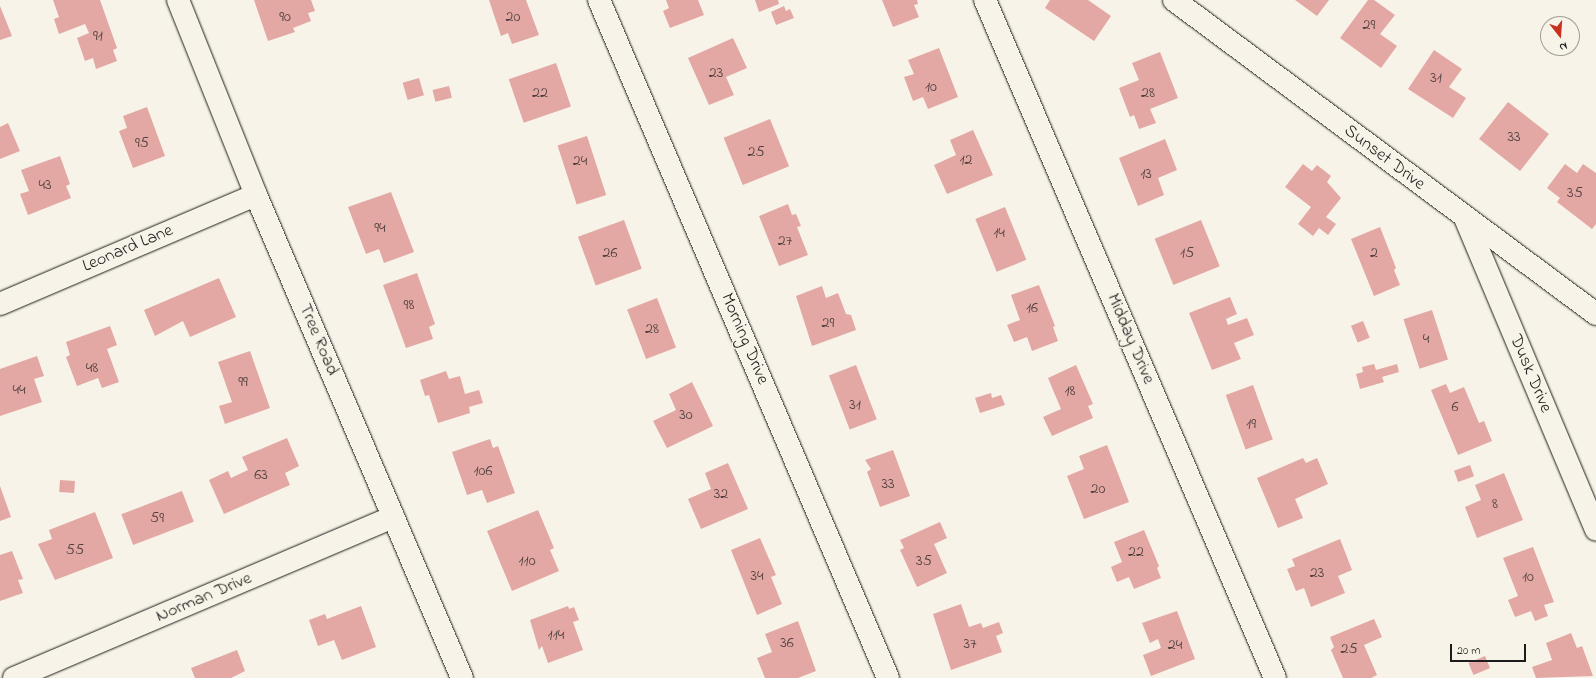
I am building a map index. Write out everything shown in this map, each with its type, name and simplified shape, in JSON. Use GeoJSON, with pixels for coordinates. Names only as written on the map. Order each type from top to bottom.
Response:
{"type":"FeatureCollection","features":[{"type":"Feature","properties":{"kind":"street","name":"Tree Road"},"geometry":{"type":"LineString","coordinates":[[178,0],[256,195],[462,678]]}},
{"type":"Feature","properties":{"kind":"street","name":"Morning Drive"},"geometry":{"type":"LineString","coordinates":[[599,0],[888,678]]}},
{"type":"Feature","properties":{"kind":"street","name":"Midday Drive"},"geometry":{"type":"LineString","coordinates":[[985,0],[1275,678]]}},
{"type":"Feature","properties":{"kind":"street","name":"Sunset Drive"},"geometry":{"type":"LineString","coordinates":[[1174,0],[1596,314]]}},
{"type":"Feature","properties":{"kind":"street","name":"Leonard Lane"},"geometry":{"type":"LineString","coordinates":[[0,304],[256,195]]}},
{"type":"Feature","properties":{"kind":"street","name":"Dusk Drive"},"geometry":{"type":"LineString","coordinates":[[1465,218],[1596,530]]}},
{"type":"Feature","properties":{"kind":"street","name":"Norman Drive"},"geometry":{"type":"LineString","coordinates":[[14,678],[393,517]]}},
{"type":"Feature","properties":{"kind":"building"},"geometry":{"type":"Polygon","coordinates":[[[53,0],[100,0],[117,48],[113,50],[117,61],[96,69],[93,58],[85,61],[77,38],[89,33],[85,24],[59,34],[54,19],[59,17],[53,0]]]}},
{"type":"Feature","properties":{"kind":"building"},"geometry":{"type":"Polygon","coordinates":[[[254,0],[311,0],[315,11],[308,13],[311,21],[293,28],[295,32],[268,41],[254,0]]]}},
{"type":"Feature","properties":{"kind":"building"},"geometry":{"type":"Polygon","coordinates":[[[489,0],[526,0],[539,35],[512,44],[508,33],[501,36],[489,0]]]}},
{"type":"Feature","properties":{"kind":"building"},"geometry":{"type":"Polygon","coordinates":[[[666,0],[698,0],[704,15],[670,28],[663,11],[669,8],[666,0]]]}},
{"type":"Feature","properties":{"kind":"building"},"geometry":{"type":"Polygon","coordinates":[[[755,0],[778,0],[779,4],[759,12],[755,0]]]}},
{"type":"Feature","properties":{"kind":"building"},"geometry":{"type":"Polygon","coordinates":[[[882,0],[917,0],[918,4],[914,5],[919,17],[893,27],[882,0]]]}},
{"type":"Feature","properties":{"kind":"building"},"geometry":{"type":"Polygon","coordinates":[[[1050,0],[1088,0],[1111,16],[1094,41],[1045,8],[1050,0]]]}},
{"type":"Feature","properties":{"kind":"building"},"geometry":{"type":"Polygon","coordinates":[[[1295,0],[1329,0],[1317,16],[1295,0]]]}},
{"type":"Feature","properties":{"kind":"building"},"geometry":{"type":"Polygon","coordinates":[[[1368,0],[1374,0],[1395,15],[1380,34],[1397,46],[1381,68],[1340,38],[1368,0]]]}},
{"type":"Feature","properties":{"kind":"building"},"geometry":{"type":"Polygon","coordinates":[[[0,6],[12,36],[0,40],[0,6]]]}},
{"type":"Feature","properties":{"kind":"building"},"geometry":{"type":"Polygon","coordinates":[[[784,6],[786,11],[790,9],[794,18],[776,25],[771,12],[784,6]]]}},
{"type":"Feature","properties":{"kind":"building"},"geometry":{"type":"Polygon","coordinates":[[[733,38],[747,68],[726,77],[734,95],[709,105],[688,58],[733,38]]]}},
{"type":"Feature","properties":{"kind":"building"},"geometry":{"type":"Polygon","coordinates":[[[939,48],[958,97],[928,109],[923,97],[913,101],[904,77],[914,74],[908,60],[939,48]]]}},
{"type":"Feature","properties":{"kind":"building"},"geometry":{"type":"Polygon","coordinates":[[[1434,50],[1462,69],[1449,87],[1466,98],[1453,118],[1408,89],[1434,50]]]}},
{"type":"Feature","properties":{"kind":"building"},"geometry":{"type":"Polygon","coordinates":[[[1160,52],[1178,98],[1150,109],[1156,123],[1139,129],[1134,115],[1130,117],[1119,88],[1139,80],[1132,63],[1160,52]]]}},
{"type":"Feature","properties":{"kind":"building"},"geometry":{"type":"Polygon","coordinates":[[[556,63],[571,106],[524,123],[509,79],[556,63]]]}},
{"type":"Feature","properties":{"kind":"building"},"geometry":{"type":"Polygon","coordinates":[[[419,78],[424,95],[408,100],[403,83],[419,78]]]}},
{"type":"Feature","properties":{"kind":"building"},"geometry":{"type":"Polygon","coordinates":[[[449,86],[452,98],[435,102],[433,90],[449,86]]]}},
{"type":"Feature","properties":{"kind":"building"},"geometry":{"type":"Polygon","coordinates":[[[1508,102],[1549,134],[1520,171],[1479,139],[1508,102]]]}},
{"type":"Feature","properties":{"kind":"building"},"geometry":{"type":"Polygon","coordinates":[[[147,107],[165,156],[133,168],[119,131],[127,128],[123,116],[147,107]]]}},
{"type":"Feature","properties":{"kind":"building"},"geometry":{"type":"Polygon","coordinates":[[[770,119],[789,166],[743,185],[724,138],[770,119]]]}},
{"type":"Feature","properties":{"kind":"building"},"geometry":{"type":"Polygon","coordinates":[[[8,123],[20,151],[0,159],[0,127],[8,123]]]}},
{"type":"Feature","properties":{"kind":"building"},"geometry":{"type":"Polygon","coordinates":[[[973,130],[993,175],[947,194],[934,165],[956,155],[950,140],[973,130]]]}},
{"type":"Feature","properties":{"kind":"building"},"geometry":{"type":"Polygon","coordinates":[[[587,136],[606,195],[577,205],[558,146],[587,136]]]}},
{"type":"Feature","properties":{"kind":"building"},"geometry":{"type":"Polygon","coordinates":[[[1165,139],[1177,170],[1158,178],[1164,195],[1138,206],[1119,158],[1165,139]]]}},
{"type":"Feature","properties":{"kind":"building"},"geometry":{"type":"Polygon","coordinates":[[[60,156],[70,184],[66,186],[71,198],[28,215],[20,194],[29,191],[21,170],[60,156]]]}},
{"type":"Feature","properties":{"kind":"building"},"geometry":{"type":"Polygon","coordinates":[[[1303,164],[1312,171],[1317,165],[1331,176],[1327,182],[1341,198],[1326,217],[1336,224],[1328,235],[1319,228],[1313,236],[1298,224],[1311,207],[1285,187],[1303,164]]]}},
{"type":"Feature","properties":{"kind":"building"},"geometry":{"type":"Polygon","coordinates":[[[1565,164],[1577,173],[1583,164],[1596,173],[1596,224],[1592,229],[1557,202],[1560,198],[1547,188],[1565,164]]]}},
{"type":"Feature","properties":{"kind":"building"},"geometry":{"type":"Polygon","coordinates":[[[391,192],[414,252],[384,263],[379,249],[366,254],[348,207],[391,192]]]}},
{"type":"Feature","properties":{"kind":"building"},"geometry":{"type":"Polygon","coordinates":[[[788,204],[792,215],[796,214],[801,226],[797,227],[808,255],[779,266],[759,216],[788,204]]]}},
{"type":"Feature","properties":{"kind":"building"},"geometry":{"type":"Polygon","coordinates":[[[1005,207],[1026,260],[997,272],[975,219],[1005,207]]]}},
{"type":"Feature","properties":{"kind":"building"},"geometry":{"type":"Polygon","coordinates":[[[624,220],[642,269],[596,286],[578,237],[624,220]]]}},
{"type":"Feature","properties":{"kind":"building"},"geometry":{"type":"Polygon","coordinates":[[[1201,220],[1220,266],[1173,285],[1155,239],[1201,220]]]}},
{"type":"Feature","properties":{"kind":"building"},"geometry":{"type":"Polygon","coordinates":[[[1380,227],[1396,268],[1394,270],[1400,285],[1374,296],[1351,239],[1380,227]]]}},
{"type":"Feature","properties":{"kind":"building"},"geometry":{"type":"Polygon","coordinates":[[[417,273],[435,324],[429,327],[433,339],[406,348],[383,285],[417,273]]]}},
{"type":"Feature","properties":{"kind":"building"},"geometry":{"type":"Polygon","coordinates":[[[219,278],[236,317],[190,337],[183,321],[155,336],[144,310],[219,278]]]}},
{"type":"Feature","properties":{"kind":"building"},"geometry":{"type":"Polygon","coordinates":[[[1039,285],[1055,326],[1053,327],[1058,341],[1032,351],[1027,337],[1014,342],[1007,325],[1020,320],[1011,295],[1039,285]]]}},
{"type":"Feature","properties":{"kind":"building"},"geometry":{"type":"Polygon","coordinates":[[[822,286],[826,298],[838,293],[846,314],[851,315],[856,330],[812,346],[796,296],[822,286]]]}},
{"type":"Feature","properties":{"kind":"building"},"geometry":{"type":"Polygon","coordinates":[[[1230,297],[1237,314],[1226,319],[1228,325],[1247,318],[1254,335],[1234,343],[1241,359],[1212,370],[1189,313],[1230,297]]]}},
{"type":"Feature","properties":{"kind":"building"},"geometry":{"type":"Polygon","coordinates":[[[657,298],[676,347],[646,359],[627,309],[657,298]]]}},
{"type":"Feature","properties":{"kind":"building"},"geometry":{"type":"Polygon","coordinates":[[[1432,310],[1448,359],[1420,369],[1403,319],[1432,310]]]}},
{"type":"Feature","properties":{"kind":"building"},"geometry":{"type":"Polygon","coordinates":[[[1363,321],[1370,338],[1358,343],[1351,326],[1363,321]]]}},
{"type":"Feature","properties":{"kind":"building"},"geometry":{"type":"Polygon","coordinates":[[[110,326],[117,345],[107,349],[119,382],[102,388],[98,378],[77,386],[66,357],[70,355],[66,342],[110,326]]]}},
{"type":"Feature","properties":{"kind":"building"},"geometry":{"type":"Polygon","coordinates":[[[250,351],[270,408],[225,424],[219,406],[232,402],[218,362],[250,351]]]}},
{"type":"Feature","properties":{"kind":"building"},"geometry":{"type":"Polygon","coordinates":[[[37,356],[44,376],[34,379],[42,402],[0,416],[0,369],[37,356]]]}},
{"type":"Feature","properties":{"kind":"building"},"geometry":{"type":"Polygon","coordinates":[[[1374,364],[1376,370],[1397,364],[1399,372],[1382,377],[1384,382],[1360,389],[1356,374],[1363,372],[1362,367],[1374,364]]]}},
{"type":"Feature","properties":{"kind":"building"},"geometry":{"type":"Polygon","coordinates":[[[856,365],[877,419],[850,430],[829,375],[856,365]]]}},
{"type":"Feature","properties":{"kind":"building"},"geometry":{"type":"Polygon","coordinates":[[[1076,365],[1093,404],[1088,406],[1093,418],[1052,436],[1043,417],[1061,409],[1048,378],[1076,365]]]}},
{"type":"Feature","properties":{"kind":"building"},"geometry":{"type":"Polygon","coordinates":[[[446,371],[449,379],[460,376],[465,394],[479,390],[483,403],[469,407],[470,413],[438,423],[429,395],[425,396],[420,380],[446,371]]]}},
{"type":"Feature","properties":{"kind":"building"},"geometry":{"type":"Polygon","coordinates":[[[692,382],[713,426],[667,448],[653,421],[676,410],[669,394],[692,382]]]}},
{"type":"Feature","properties":{"kind":"building"},"geometry":{"type":"Polygon","coordinates":[[[1446,384],[1450,393],[1464,387],[1479,423],[1484,421],[1492,441],[1458,455],[1431,390],[1446,384]]]}},
{"type":"Feature","properties":{"kind":"building"},"geometry":{"type":"Polygon","coordinates":[[[1253,385],[1273,440],[1246,449],[1226,395],[1253,385]]]}},
{"type":"Feature","properties":{"kind":"building"},"geometry":{"type":"Polygon","coordinates":[[[991,393],[992,398],[1001,395],[1005,405],[980,413],[975,398],[991,393]]]}},
{"type":"Feature","properties":{"kind":"building"},"geometry":{"type":"Polygon","coordinates":[[[287,438],[299,466],[285,473],[290,485],[224,514],[209,480],[228,471],[231,478],[248,470],[242,457],[287,438]]]}},
{"type":"Feature","properties":{"kind":"building"},"geometry":{"type":"Polygon","coordinates":[[[490,439],[493,448],[498,446],[515,493],[487,503],[482,490],[467,495],[452,452],[490,439]]]}},
{"type":"Feature","properties":{"kind":"building"},"geometry":{"type":"Polygon","coordinates":[[[1107,445],[1129,502],[1084,519],[1067,476],[1084,469],[1079,456],[1107,445]]]}},
{"type":"Feature","properties":{"kind":"building"},"geometry":{"type":"Polygon","coordinates":[[[893,450],[910,496],[880,507],[867,472],[871,469],[865,460],[893,450]]]}},
{"type":"Feature","properties":{"kind":"building"},"geometry":{"type":"Polygon","coordinates":[[[1303,458],[1306,463],[1317,458],[1328,484],[1295,499],[1303,518],[1278,528],[1257,478],[1303,458]]]}},
{"type":"Feature","properties":{"kind":"building"},"geometry":{"type":"Polygon","coordinates":[[[728,463],[748,509],[701,529],[688,499],[711,489],[705,473],[728,463]]]}},
{"type":"Feature","properties":{"kind":"building"},"geometry":{"type":"Polygon","coordinates":[[[1470,465],[1474,476],[1458,482],[1454,471],[1470,465]]]}},
{"type":"Feature","properties":{"kind":"building"},"geometry":{"type":"Polygon","coordinates":[[[1504,473],[1523,520],[1477,538],[1465,507],[1481,500],[1475,485],[1504,473]]]}},
{"type":"Feature","properties":{"kind":"building"},"geometry":{"type":"Polygon","coordinates":[[[60,480],[75,481],[74,493],[59,492],[60,480]]]}},
{"type":"Feature","properties":{"kind":"building"},"geometry":{"type":"Polygon","coordinates":[[[0,486],[11,517],[0,521],[0,486]]]}},
{"type":"Feature","properties":{"kind":"building"},"geometry":{"type":"Polygon","coordinates":[[[182,491],[194,522],[133,545],[121,514],[182,491]]]}},
{"type":"Feature","properties":{"kind":"building"},"geometry":{"type":"Polygon","coordinates":[[[538,510],[554,548],[550,550],[559,571],[512,591],[487,531],[538,510]]]}},
{"type":"Feature","properties":{"kind":"building"},"geometry":{"type":"Polygon","coordinates":[[[95,512],[113,558],[55,580],[38,544],[52,539],[49,530],[95,512]]]}},
{"type":"Feature","properties":{"kind":"building"},"geometry":{"type":"Polygon","coordinates":[[[940,522],[947,538],[934,544],[947,573],[917,587],[900,550],[904,548],[900,540],[940,522]]]}},
{"type":"Feature","properties":{"kind":"building"},"geometry":{"type":"Polygon","coordinates":[[[1144,530],[1159,566],[1157,568],[1161,578],[1134,589],[1129,577],[1117,582],[1111,567],[1122,562],[1114,542],[1144,530]]]}},
{"type":"Feature","properties":{"kind":"building"},"geometry":{"type":"Polygon","coordinates":[[[760,538],[776,575],[771,577],[782,604],[757,615],[731,550],[760,538]]]}},
{"type":"Feature","properties":{"kind":"building"},"geometry":{"type":"Polygon","coordinates":[[[1340,539],[1352,570],[1338,576],[1345,593],[1311,607],[1304,588],[1296,591],[1287,569],[1295,566],[1292,559],[1340,539]]]}},
{"type":"Feature","properties":{"kind":"building"},"geometry":{"type":"Polygon","coordinates":[[[1533,547],[1554,602],[1544,605],[1548,616],[1535,621],[1531,611],[1515,617],[1508,600],[1518,596],[1503,558],[1533,547]]]}},
{"type":"Feature","properties":{"kind":"building"},"geometry":{"type":"Polygon","coordinates":[[[12,551],[23,579],[18,580],[23,593],[0,601],[0,555],[12,551]]]}},
{"type":"Feature","properties":{"kind":"building"},"geometry":{"type":"Polygon","coordinates":[[[961,604],[969,627],[981,623],[983,628],[999,622],[1003,633],[996,636],[1002,652],[951,670],[933,614],[961,604]]]}},
{"type":"Feature","properties":{"kind":"building"},"geometry":{"type":"Polygon","coordinates":[[[361,606],[376,647],[342,660],[334,640],[318,646],[309,620],[325,614],[327,619],[361,606]]]}},
{"type":"Feature","properties":{"kind":"building"},"geometry":{"type":"Polygon","coordinates":[[[568,606],[569,609],[574,607],[579,620],[573,622],[583,650],[548,663],[542,646],[539,650],[530,620],[568,606]]]}},
{"type":"Feature","properties":{"kind":"building"},"geometry":{"type":"Polygon","coordinates":[[[1177,611],[1195,659],[1151,676],[1143,655],[1161,648],[1158,639],[1150,643],[1142,623],[1177,611]]]}},
{"type":"Feature","properties":{"kind":"building"},"geometry":{"type":"Polygon","coordinates":[[[1374,619],[1382,637],[1364,645],[1377,675],[1371,678],[1343,678],[1331,650],[1334,647],[1330,637],[1374,619]]]}},
{"type":"Feature","properties":{"kind":"building"},"geometry":{"type":"Polygon","coordinates":[[[798,621],[816,671],[798,678],[765,678],[757,658],[772,652],[765,634],[798,621]]]}},
{"type":"Feature","properties":{"kind":"building"},"geometry":{"type":"Polygon","coordinates":[[[1571,633],[1577,648],[1582,646],[1593,676],[1536,678],[1532,667],[1552,660],[1546,643],[1571,633]]]}},
{"type":"Feature","properties":{"kind":"building"},"geometry":{"type":"Polygon","coordinates":[[[237,650],[245,671],[231,678],[195,678],[191,668],[237,650]]]}},
{"type":"Feature","properties":{"kind":"building"},"geometry":{"type":"Polygon","coordinates":[[[1485,656],[1490,668],[1474,675],[1468,663],[1485,656]]]}}]}
